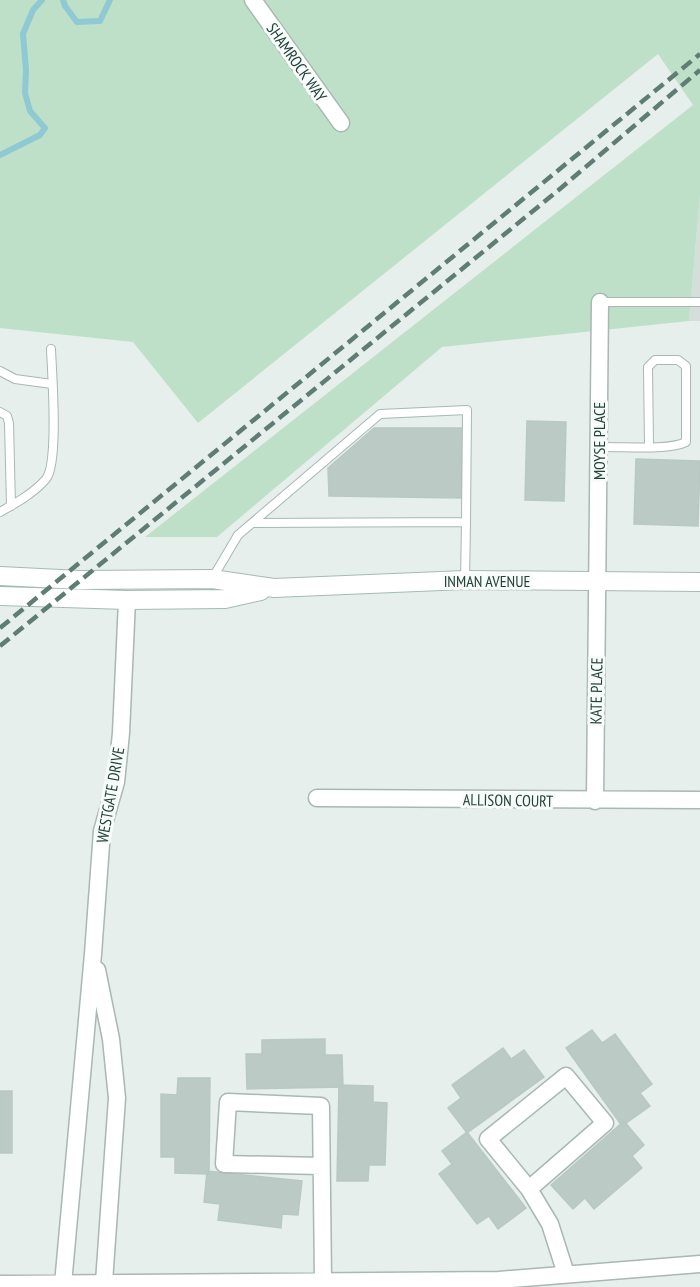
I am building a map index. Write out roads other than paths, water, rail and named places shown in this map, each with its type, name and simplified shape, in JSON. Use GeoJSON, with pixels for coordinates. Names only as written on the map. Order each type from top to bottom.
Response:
{"type":"FeatureCollection","features":[{"type":"Feature","properties":{"kind":"main road","name":"INMAN AVENUE"},"geometry":{"type":"LineString","coordinates":[[0,576],[81,580],[212,579],[274,588]]}},
{"type":"Feature","properties":{"kind":"main road","name":"INMAN AVENUE"},"geometry":{"type":"LineString","coordinates":[[0,596],[127,600],[225,599],[274,588],[465,580],[700,582]]}},
{"type":"Feature","properties":{"kind":"street","name":"SHAMROCK WAY"},"geometry":{"type":"LineString","coordinates":[[253,0],[341,123]]}},
{"type":"Feature","properties":{"kind":"street","name":"MOYSE PLACE"},"geometry":{"type":"LineString","coordinates":[[598,581],[600,302]]}},
{"type":"Feature","properties":{"kind":"street","name":"KATE PLACE"},"geometry":{"type":"LineString","coordinates":[[595,801],[598,581]]}},
{"type":"Feature","properties":{"kind":"street","name":"WESTGATE DRIVE"},"geometry":{"type":"LineString","coordinates":[[63,1284],[102,831],[116,782],[121,733],[127,600]]}},
{"type":"Feature","properties":{"kind":"street","name":"ALLISON COURT"},"geometry":{"type":"LineString","coordinates":[[317,798],[700,800]]}},
{"type":"Feature","properties":{"kind":"street","name":"WESTGATE DRIVE"},"geometry":{"type":"LineString","coordinates":[[93,954],[111,1039],[117,1098],[104,1282]]}},
{"type":"Feature","properties":{"kind":"street"},"geometry":{"type":"LineString","coordinates":[[529,1190],[605,1123],[567,1076],[488,1139],[529,1190],[550,1224],[566,1274]]}},
{"type":"Feature","properties":{"kind":"street"},"geometry":{"type":"LineString","coordinates":[[321,1166],[224,1164],[228,1102],[321,1106],[323,1280]]}},
{"type":"Feature","properties":{"kind":"street"},"geometry":{"type":"LineString","coordinates":[[0,1284],[104,1282],[157,1284],[323,1280],[500,1284],[566,1274],[700,1264]]}},
{"type":"Feature","properties":{"kind":"lane"},"geometry":{"type":"LineString","coordinates":[[600,302],[700,302]]}},
{"type":"Feature","properties":{"kind":"lane"},"geometry":{"type":"LineString","coordinates":[[0,512],[34,490],[48,477],[53,459],[51,349]]}},
{"type":"Feature","properties":{"kind":"lane"},"geometry":{"type":"LineString","coordinates":[[599,447],[679,446],[686,442],[686,366],[678,360],[655,360],[648,367],[649,446]]}},
{"type":"Feature","properties":{"kind":"lane"},"geometry":{"type":"LineString","coordinates":[[0,371],[15,379],[52,384]]}},
{"type":"Feature","properties":{"kind":"lane"},"geometry":{"type":"LineString","coordinates":[[212,579],[238,535],[380,414],[467,410],[465,580]]}},
{"type":"Feature","properties":{"kind":"lane"},"geometry":{"type":"LineString","coordinates":[[0,412],[7,416],[9,423],[11,506]]}},
{"type":"Feature","properties":{"kind":"lane"},"geometry":{"type":"LineString","coordinates":[[253,523],[466,522]]}},
{"type":"Feature","properties":{"kind":"waterway"},"geometry":{"type":"LineString","coordinates":[[0,155],[40,135],[45,128],[30,111],[25,93],[23,34],[33,10],[42,0]]}},
{"type":"Feature","properties":{"kind":"waterway"},"geometry":{"type":"LineString","coordinates":[[63,0],[77,22],[100,21],[110,0]]}},
{"type":"Feature","properties":{"kind":"railway"},"geometry":{"type":"LineString","coordinates":[[0,628],[700,54]]}},
{"type":"Feature","properties":{"kind":"railway"},"geometry":{"type":"LineString","coordinates":[[0,646],[555,193],[700,70]]}}]}
